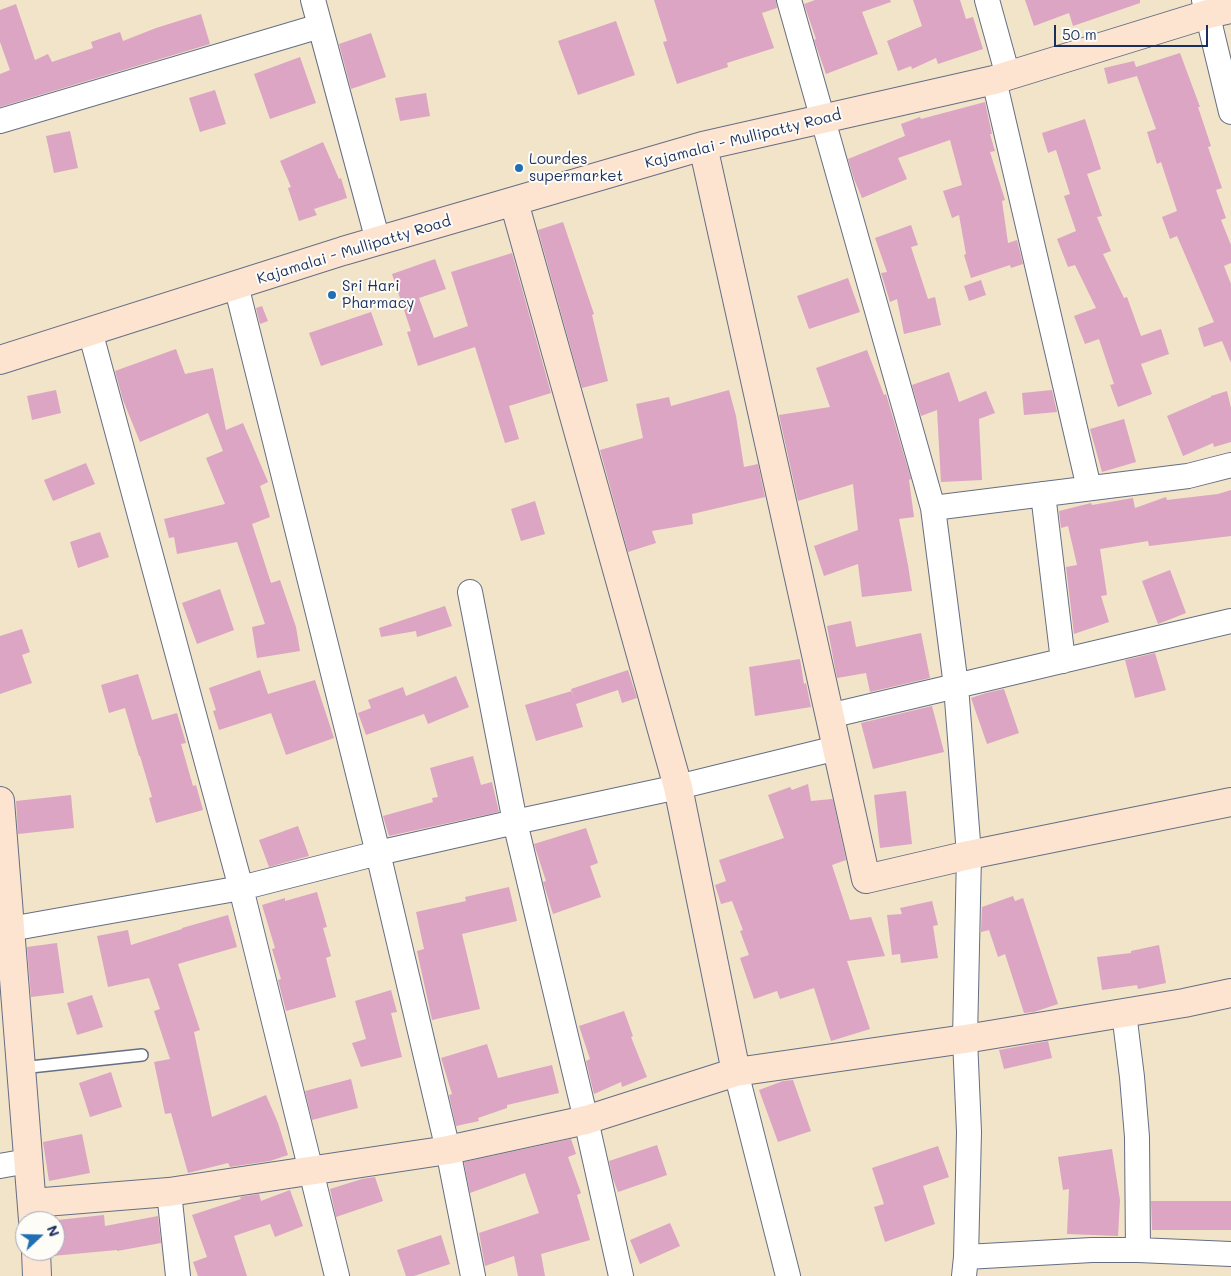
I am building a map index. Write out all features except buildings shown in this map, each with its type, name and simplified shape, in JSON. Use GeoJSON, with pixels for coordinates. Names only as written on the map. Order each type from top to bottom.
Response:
{"type":"FeatureCollection","features":[{"type":"Feature","properties":{"kind":"street"},"geometry":{"type":"LineString","coordinates":[[313,0],[378,241]]}},
{"type":"Feature","properties":{"kind":"street"},"geometry":{"type":"LineString","coordinates":[[789,0],[933,508],[956,686],[969,856],[964,1039],[969,1132],[965,1266],[1092,1250],[1231,1254]]}},
{"type":"Feature","properties":{"kind":"street"},"geometry":{"type":"LineString","coordinates":[[987,0],[1001,78],[1089,488]]}},
{"type":"Feature","properties":{"kind":"street"},"geometry":{"type":"LineString","coordinates":[[1214,8],[1231,112]]}},
{"type":"Feature","properties":{"kind":"street","name":"Kajamalai - Mullipatty Road"},"geometry":{"type":"LineString","coordinates":[[0,360],[378,241],[703,146],[1001,78],[1214,8]]}},
{"type":"Feature","properties":{"kind":"street"},"geometry":{"type":"LineString","coordinates":[[0,122],[320,26]]}},
{"type":"Feature","properties":{"kind":"street"},"geometry":{"type":"LineString","coordinates":[[703,146],[866,880],[969,856],[1231,802]]}},
{"type":"Feature","properties":{"kind":"street"},"geometry":{"type":"LineString","coordinates":[[514,202],[678,787],[736,1072],[788,1276]]}},
{"type":"Feature","properties":{"kind":"street"},"geometry":{"type":"LineString","coordinates":[[236,285],[378,853],[448,1150],[473,1276]]}},
{"type":"Feature","properties":{"kind":"street"},"geometry":{"type":"LineString","coordinates":[[90,331],[241,888],[337,1276]]}},
{"type":"Feature","properties":{"kind":"street"},"geometry":{"type":"LineString","coordinates":[[933,508],[1188,476],[1231,466]]}},
{"type":"Feature","properties":{"kind":"street"},"geometry":{"type":"LineString","coordinates":[[1043,494],[1063,660]]}},
{"type":"Feature","properties":{"kind":"street"},"geometry":{"type":"LineString","coordinates":[[470,592],[516,822],[621,1276]]}},
{"type":"Feature","properties":{"kind":"street"},"geometry":{"type":"LineString","coordinates":[[829,716],[1231,621]]}},
{"type":"Feature","properties":{"kind":"street"},"geometry":{"type":"LineString","coordinates":[[10,929],[241,888],[378,853],[678,787],[837,748]]}},
{"type":"Feature","properties":{"kind":"street"},"geometry":{"type":"LineString","coordinates":[[0,801],[33,1211]]}},
{"type":"Feature","properties":{"kind":"street"},"geometry":{"type":"LineString","coordinates":[[40,1211],[448,1150],[586,1120],[736,1072],[964,1039],[1184,1003],[1231,993]]}},
{"type":"Feature","properties":{"kind":"street"},"geometry":{"type":"LineString","coordinates":[[1124,1013],[1132,1077],[1136,1137],[1138,1250]]}},
{"type":"Feature","properties":{"kind":"street"},"geometry":{"type":"LineString","coordinates":[[0,1166],[28,1161]]}},
{"type":"Feature","properties":{"kind":"street"},"geometry":{"type":"LineString","coordinates":[[169,1192],[178,1276]]}},
{"type":"Feature","properties":{"kind":"street"},"geometry":{"type":"LineString","coordinates":[[36,1261],[37,1276]]}},
{"type":"Feature","properties":{"kind":"lane"},"geometry":{"type":"LineString","coordinates":[[21,1068],[142,1055]]}},
{"type":"Feature","properties":{"kind":"place","name":"Lourdes supermarket"},"geometry":{"type":"Point","coordinates":[519,168]}},
{"type":"Feature","properties":{"kind":"place","name":"Sri Hari Pharmacy"},"geometry":{"type":"Point","coordinates":[332,295]}}]}
